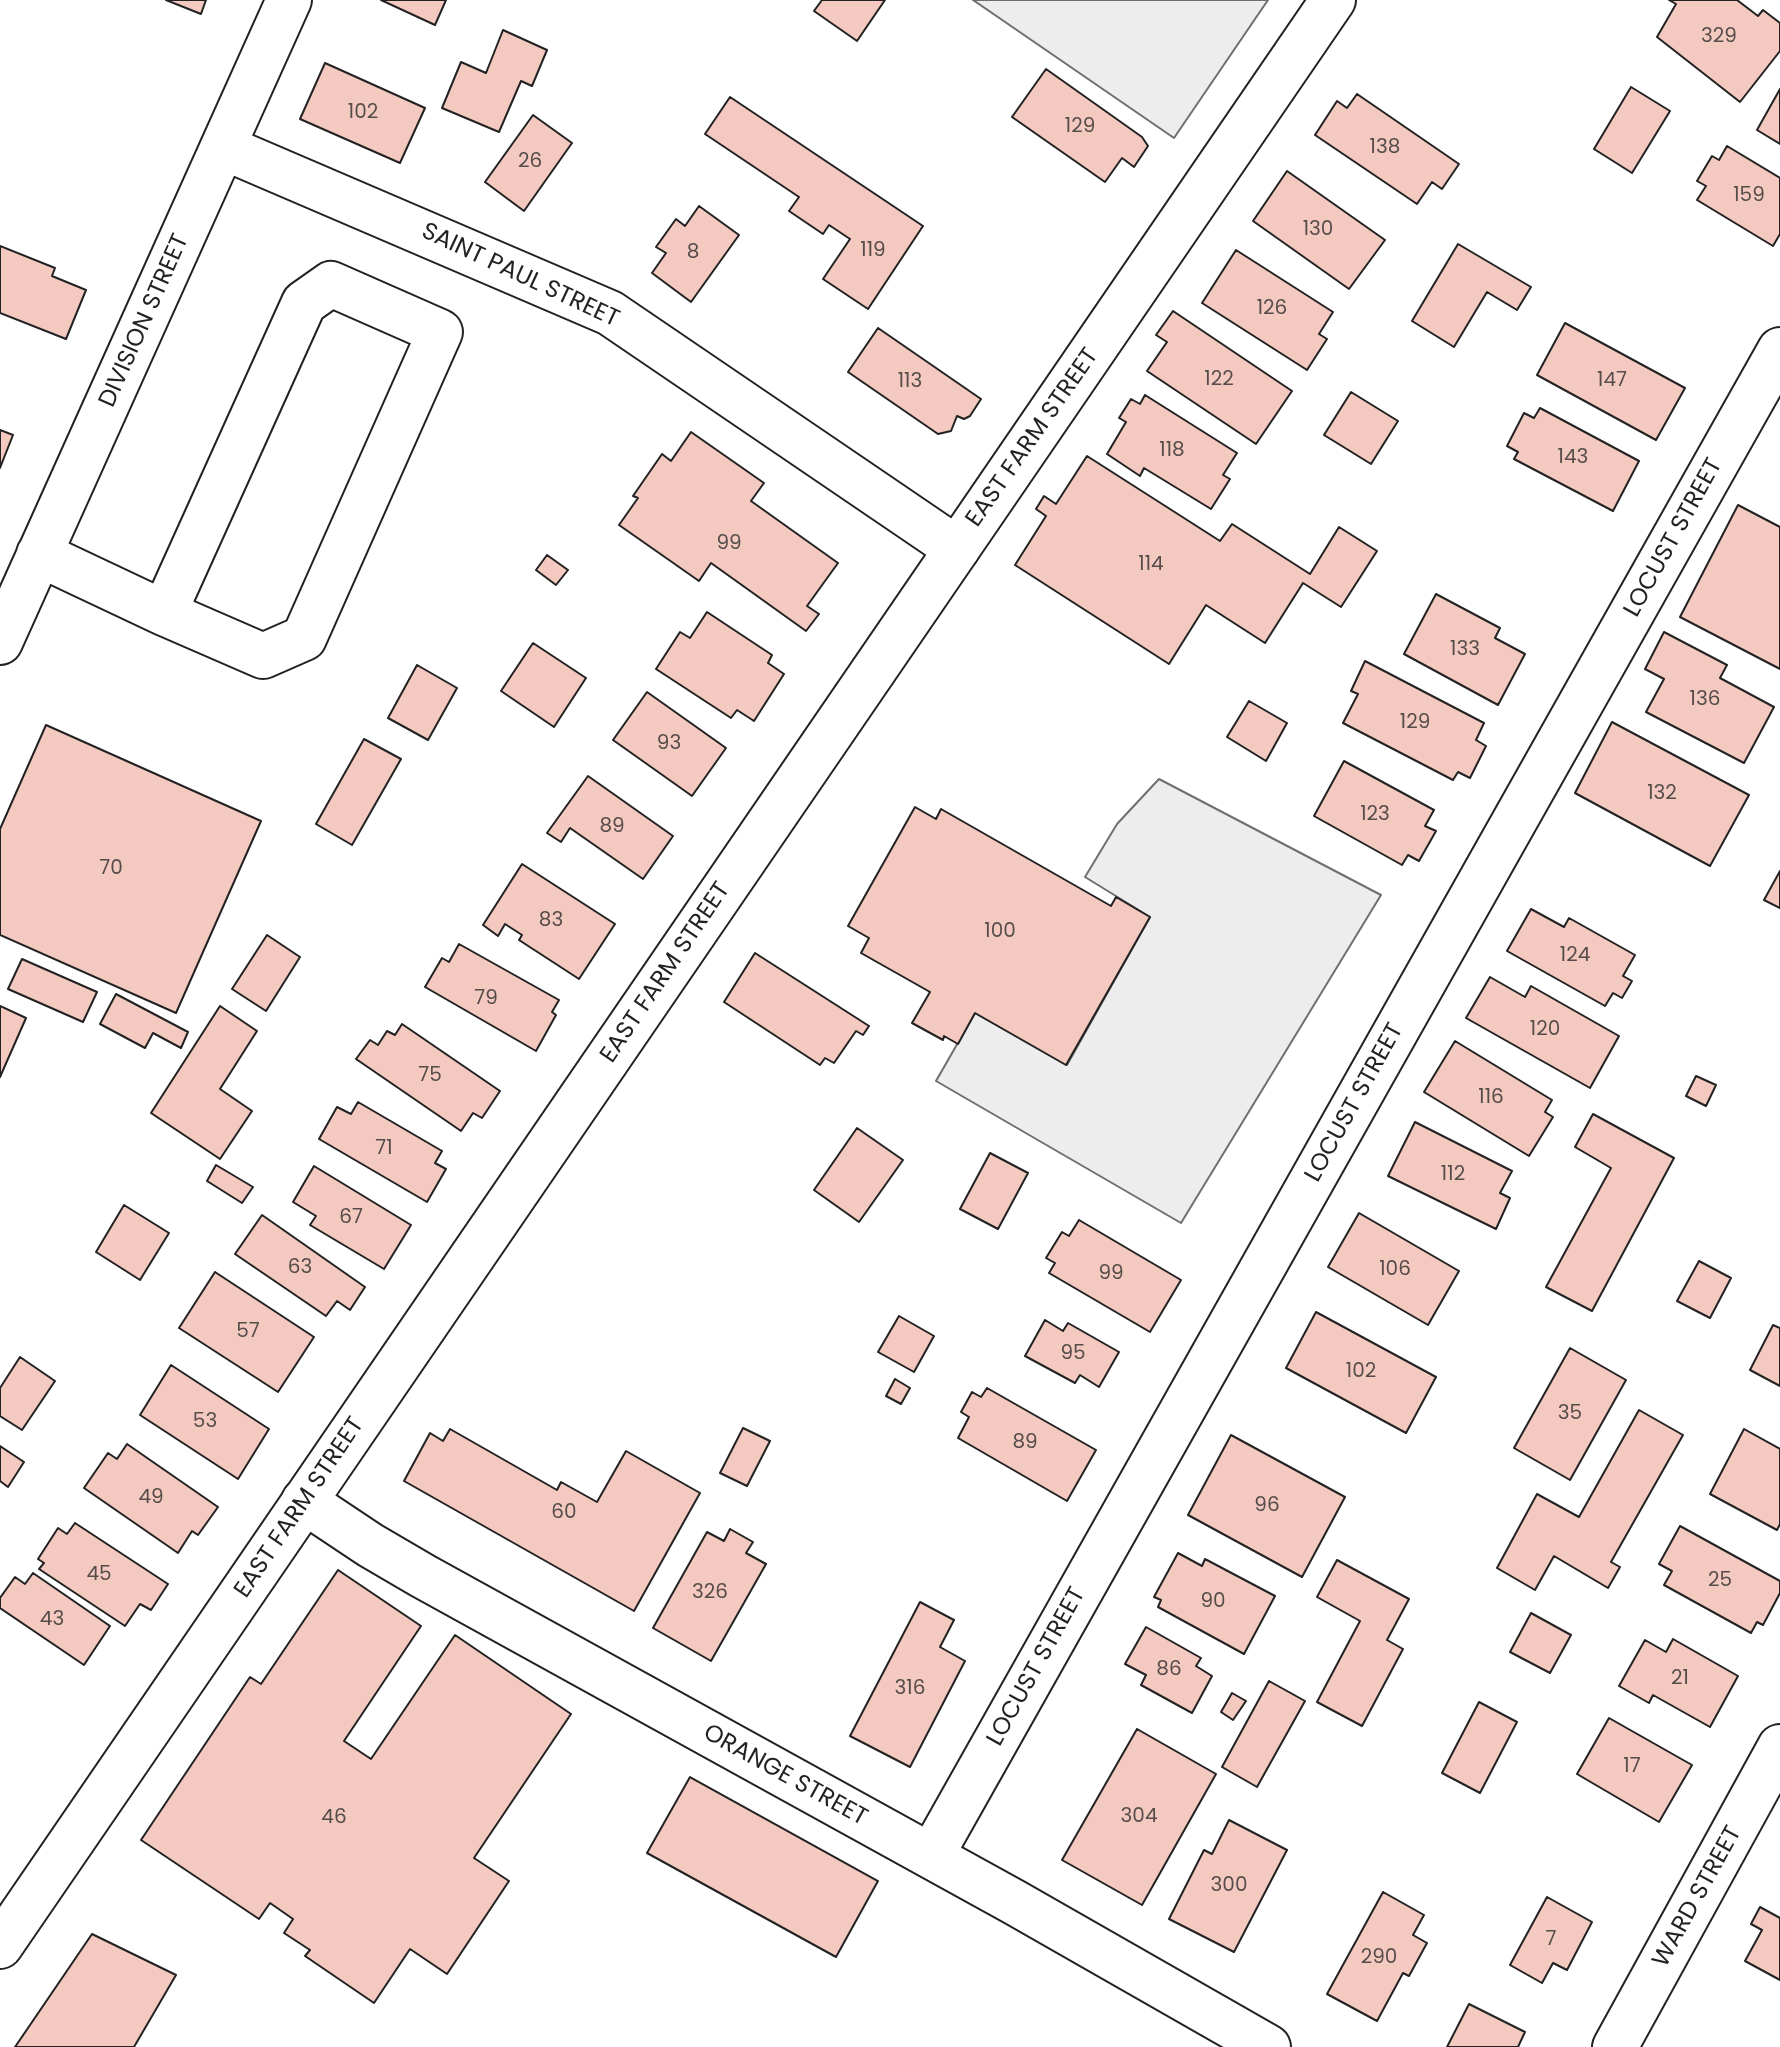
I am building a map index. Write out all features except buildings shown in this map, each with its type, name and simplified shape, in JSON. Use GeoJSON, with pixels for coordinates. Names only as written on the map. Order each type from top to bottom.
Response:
{"type":"FeatureCollection","features":[{"type":"Feature","properties":{"kind":"street","name":"DIVISION STREET"},"geometry":{"type":"LineString","coordinates":[[0,642],[289,0]]}},
{"type":"Feature","properties":{"kind":"street","name":"EAST FARM STREET"},"geometry":{"type":"LineString","coordinates":[[0,1946],[1333,0]]}},
{"type":"Feature","properties":{"kind":"street","name":"SAINT PAUL STREET"},"geometry":{"type":"LineString","coordinates":[[223,147],[610,313],[957,549]]}},
{"type":"Feature","properties":{"kind":"street"},"geometry":{"type":"LineString","coordinates":[[39,554],[164,613],[263,656],[304,638],[440,332],[331,284],[304,303],[164,613]]}},
{"type":"Feature","properties":{"kind":"street","name":"LOCUST STREET"},"geometry":{"type":"LineString","coordinates":[[931,1856],[1780,350]]}},
{"type":"Feature","properties":{"kind":"street","name":"ORANGE STREET"},"geometry":{"type":"LineString","coordinates":[[304,1501],[423,1576],[931,1856],[1268,2047]]}},
{"type":"Feature","properties":{"kind":"street","name":"WARD STREET"},"geometry":{"type":"LineString","coordinates":[[1615,2047],[1780,1747]]}},
{"type":"Feature","properties":{"kind":"shaded area"},"geometry":{"type":"Polygon","coordinates":[[[973,0],[1268,0],[1174,138],[973,0]]]}},
{"type":"Feature","properties":{"kind":"shaded area"},"geometry":{"type":"Polygon","coordinates":[[[1159,779],[1381,895],[1181,1223],[936,1081],[975,1013],[1067,1065],[1150,917],[1085,877],[1117,824],[1159,779]]]}}]}
